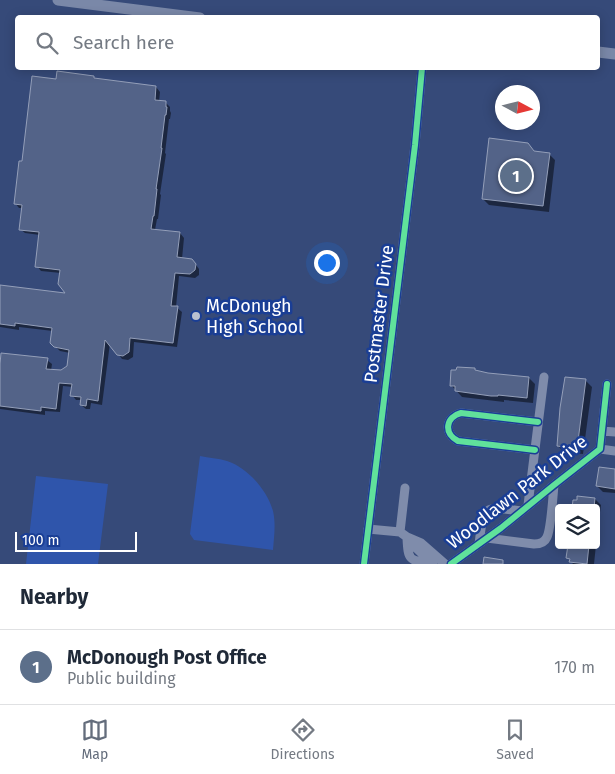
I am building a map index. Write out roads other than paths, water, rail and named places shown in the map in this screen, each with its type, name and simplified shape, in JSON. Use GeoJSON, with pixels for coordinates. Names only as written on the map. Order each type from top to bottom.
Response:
{"type":"FeatureCollection","features":[{"type":"Feature","properties":{"kind":"main road"},"geometry":{"type":"LineString","coordinates":[[58,0],[105,3],[181,15]]}},
{"type":"Feature","properties":{"kind":"main road"},"geometry":{"type":"LineString","coordinates":[[600,52],[615,54]]}},
{"type":"Feature","properties":{"kind":"street","name":"Postmaster Drive"},"geometry":{"type":"LineString","coordinates":[[364,564],[414,154],[422,70]]}},
{"type":"Feature","properties":{"kind":"street","name":"Woodlawn Park Drive"},"geometry":{"type":"LineString","coordinates":[[525,508],[535,450],[544,377]]}},
{"type":"Feature","properties":{"kind":"street","name":"Woodlawn Park Drive"},"geometry":{"type":"LineString","coordinates":[[451,564],[600,449],[607,384]]}},
{"type":"Feature","properties":{"kind":"street","name":"Woodlawn Park Drive"},"geometry":{"type":"LineString","coordinates":[[535,450],[460,442],[451,436],[448,426],[449,421],[453,417],[461,413],[538,422]]}},
{"type":"Feature","properties":{"kind":"street","name":"Woodlawn Park Drive"},"geometry":{"type":"LineString","coordinates":[[602,431],[615,432]]}},
{"type":"Feature","properties":{"kind":"street","name":"Woodlawn Park Drive"},"geometry":{"type":"LineString","coordinates":[[600,449],[615,451]]}},
{"type":"Feature","properties":{"kind":"street","name":"Woodlawn Park Drive"},"geometry":{"type":"LineString","coordinates":[[487,538],[534,544],[544,541],[549,533],[554,485]]}},
{"type":"Feature","properties":{"kind":"street"},"geometry":{"type":"LineString","coordinates":[[403,535],[406,488]]}},
{"type":"Feature","properties":{"kind":"street","name":"Woodlawn Park Drive"},"geometry":{"type":"LineString","coordinates":[[478,544],[482,517],[488,510],[497,508],[525,508]]}},
{"type":"Feature","properties":{"kind":"street","name":"Woodlawn Park Drive"},"geometry":{"type":"LineString","coordinates":[[368,529],[403,535],[421,542],[445,564]]}},
{"type":"Feature","properties":{"kind":"street","name":"Woodlawn Park Drive"},"geometry":{"type":"LineString","coordinates":[[403,535],[432,563]]}},
{"type":"Feature","properties":{"kind":"place","name":"McDonough Post Office"},"geometry":{"type":"Point","coordinates":[516,176]}},
{"type":"Feature","properties":{"kind":"place","name":"McDonugh High School"},"geometry":{"type":"Point","coordinates":[196,316]}}]}
